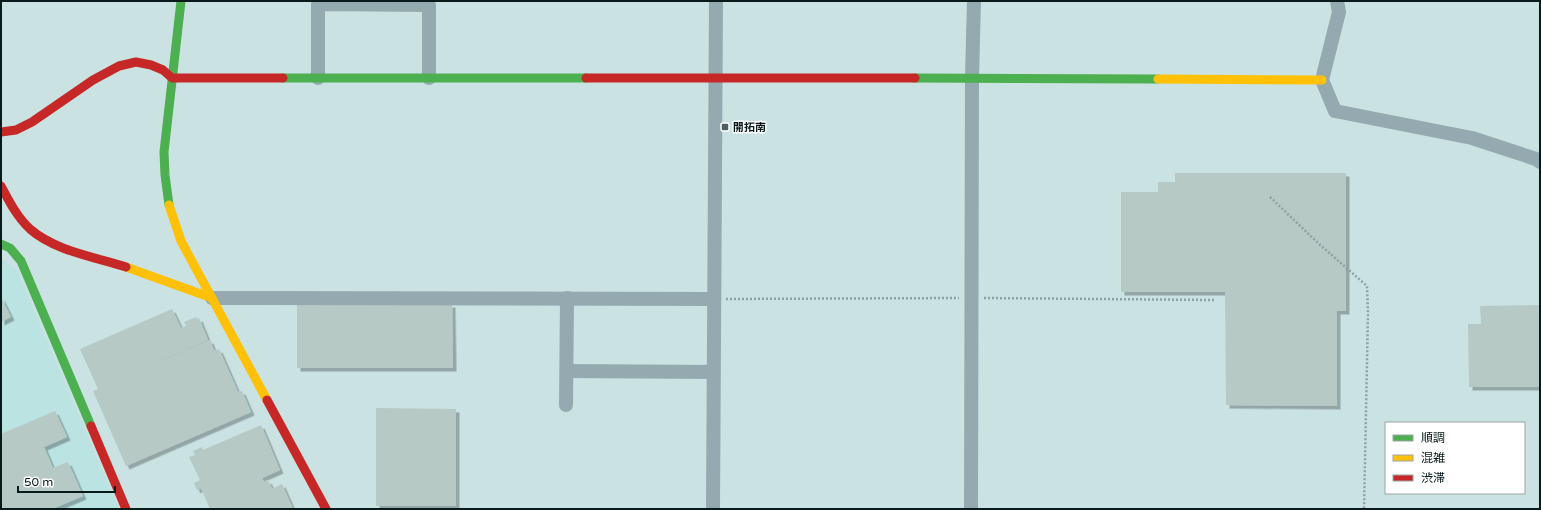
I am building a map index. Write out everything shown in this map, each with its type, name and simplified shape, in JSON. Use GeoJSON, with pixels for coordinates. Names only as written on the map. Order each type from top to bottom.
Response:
{"type":"FeatureCollection","features":[{"type":"Feature","properties":{"kind":"street"},"geometry":{"type":"LineString","coordinates":[[181,1],[164,152],[164,175],[167,199],[172,220],[181,241],[326,509]]}},
{"type":"Feature","properties":{"kind":"street"},"geometry":{"type":"LineString","coordinates":[[713,509],[716,1]]}},
{"type":"Feature","properties":{"kind":"street"},"geometry":{"type":"LineString","coordinates":[[971,509],[972,78],[974,1]]}},
{"type":"Feature","properties":{"kind":"street"},"geometry":{"type":"LineString","coordinates":[[1337,1],[1339,12],[1322,80],[1335,111],[1472,138],[1536,159],[1540,162]]}},
{"type":"Feature","properties":{"kind":"street"},"geometry":{"type":"LineString","coordinates":[[318,78],[318,4],[429,4],[429,78]]}},
{"type":"Feature","properties":{"kind":"street"},"geometry":{"type":"LineString","coordinates":[[1,132],[16,130],[32,122],[93,80],[119,66],[136,62],[151,65],[163,70],[172,78],[972,78],[1322,80]]}},
{"type":"Feature","properties":{"kind":"street"},"geometry":{"type":"LineString","coordinates":[[1,186],[12,207],[29,228],[48,242],[72,251],[99,258],[212,298],[714,299]]}},
{"type":"Feature","properties":{"kind":"street"},"geometry":{"type":"LineString","coordinates":[[1,244],[15,252],[21,261],[126,509]]}},
{"type":"Feature","properties":{"kind":"street"},"geometry":{"type":"LineString","coordinates":[[566,404],[567,298]]}},
{"type":"Feature","properties":{"kind":"street"},"geometry":{"type":"LineString","coordinates":[[567,371],[713,372]]}},
{"type":"Feature","properties":{"kind":"path"},"geometry":{"type":"LineString","coordinates":[[1270,197],[1318,244],[1367,286],[1368,313],[1364,509]]}},
{"type":"Feature","properties":{"kind":"shaded area"},"geometry":{"type":"Polygon","coordinates":[[[1,259],[17,271],[119,509],[1,509],[1,259]]]}},
{"type":"Feature","properties":{"kind":"building"},"geometry":{"type":"Polygon","coordinates":[[[1175,173],[1346,173],[1346,311],[1337,311],[1337,406],[1226,405],[1225,292],[1121,292],[1121,192],[1158,192],[1158,182],[1175,182],[1175,173]]]}},
{"type":"Feature","properties":{"kind":"building"},"geometry":{"type":"Polygon","coordinates":[[[1,297],[11,317],[1,322],[1,297]]]}},
{"type":"Feature","properties":{"kind":"building"},"geometry":{"type":"Polygon","coordinates":[[[452,304],[453,368],[297,368],[297,305],[452,304]]]}},
{"type":"Feature","properties":{"kind":"building"},"geometry":{"type":"Polygon","coordinates":[[[1540,305],[1540,387],[1469,387],[1468,324],[1481,324],[1480,306],[1540,305]]]}},
{"type":"Feature","properties":{"kind":"building"},"geometry":{"type":"Polygon","coordinates":[[[172,309],[181,328],[186,326],[184,322],[196,317],[197,319],[199,318],[208,340],[115,381],[210,340],[214,351],[219,349],[238,392],[242,391],[251,412],[126,466],[93,391],[98,389],[80,349],[172,309]]]}},
{"type":"Feature","properties":{"kind":"building"},"geometry":{"type":"Polygon","coordinates":[[[376,408],[456,409],[456,506],[376,506],[376,408]]]}},
{"type":"Feature","properties":{"kind":"building"},"geometry":{"type":"Polygon","coordinates":[[[55,411],[67,437],[44,447],[53,468],[68,462],[83,496],[52,509],[1,509],[1,434],[55,411]]]}},
{"type":"Feature","properties":{"kind":"building"},"geometry":{"type":"Polygon","coordinates":[[[261,425],[280,470],[262,478],[264,482],[268,480],[272,489],[282,484],[293,509],[210,509],[201,488],[197,490],[194,483],[200,480],[189,457],[195,455],[193,451],[202,447],[203,450],[261,425]]]}},
{"type":"Feature","properties":{"kind":"traffic: fast"},"geometry":{"type":"LineString","coordinates":[[169,205],[164,152],[181,1]]}},
{"type":"Feature","properties":{"kind":"traffic: fast"},"geometry":{"type":"LineString","coordinates":[[283,78],[586,78]]}},
{"type":"Feature","properties":{"kind":"traffic: fast"},"geometry":{"type":"LineString","coordinates":[[915,78],[1158,79]]}},
{"type":"Feature","properties":{"kind":"traffic: fast"},"geometry":{"type":"LineString","coordinates":[[1,244],[10,248],[21,261],[91,426]]}},
{"type":"Feature","properties":{"kind":"traffic: slow"},"geometry":{"type":"LineString","coordinates":[[1158,79],[1322,80]]}},
{"type":"Feature","properties":{"kind":"traffic: slow"},"geometry":{"type":"LineString","coordinates":[[169,205],[181,241],[267,400]]}},
{"type":"Feature","properties":{"kind":"traffic: slow"},"geometry":{"type":"LineString","coordinates":[[126,267],[212,298]]}},
{"type":"Feature","properties":{"kind":"traffic: jam"},"geometry":{"type":"LineString","coordinates":[[1,132],[16,130],[32,122],[93,80],[119,66],[136,62],[151,65],[163,70],[172,78],[283,78]]}},
{"type":"Feature","properties":{"kind":"traffic: jam"},"geometry":{"type":"LineString","coordinates":[[586,78],[915,78]]}},
{"type":"Feature","properties":{"kind":"traffic: jam"},"geometry":{"type":"LineString","coordinates":[[1,186],[21,219],[40,237],[63,248],[126,267]]}},
{"type":"Feature","properties":{"kind":"traffic: jam"},"geometry":{"type":"LineString","coordinates":[[267,400],[326,509]]}},
{"type":"Feature","properties":{"kind":"traffic: jam"},"geometry":{"type":"LineString","coordinates":[[91,426],[126,509]]}},
{"type":"Feature","properties":{"kind":"place","name":"開拓南"},"geometry":{"type":"Point","coordinates":[725,127]}}]}
